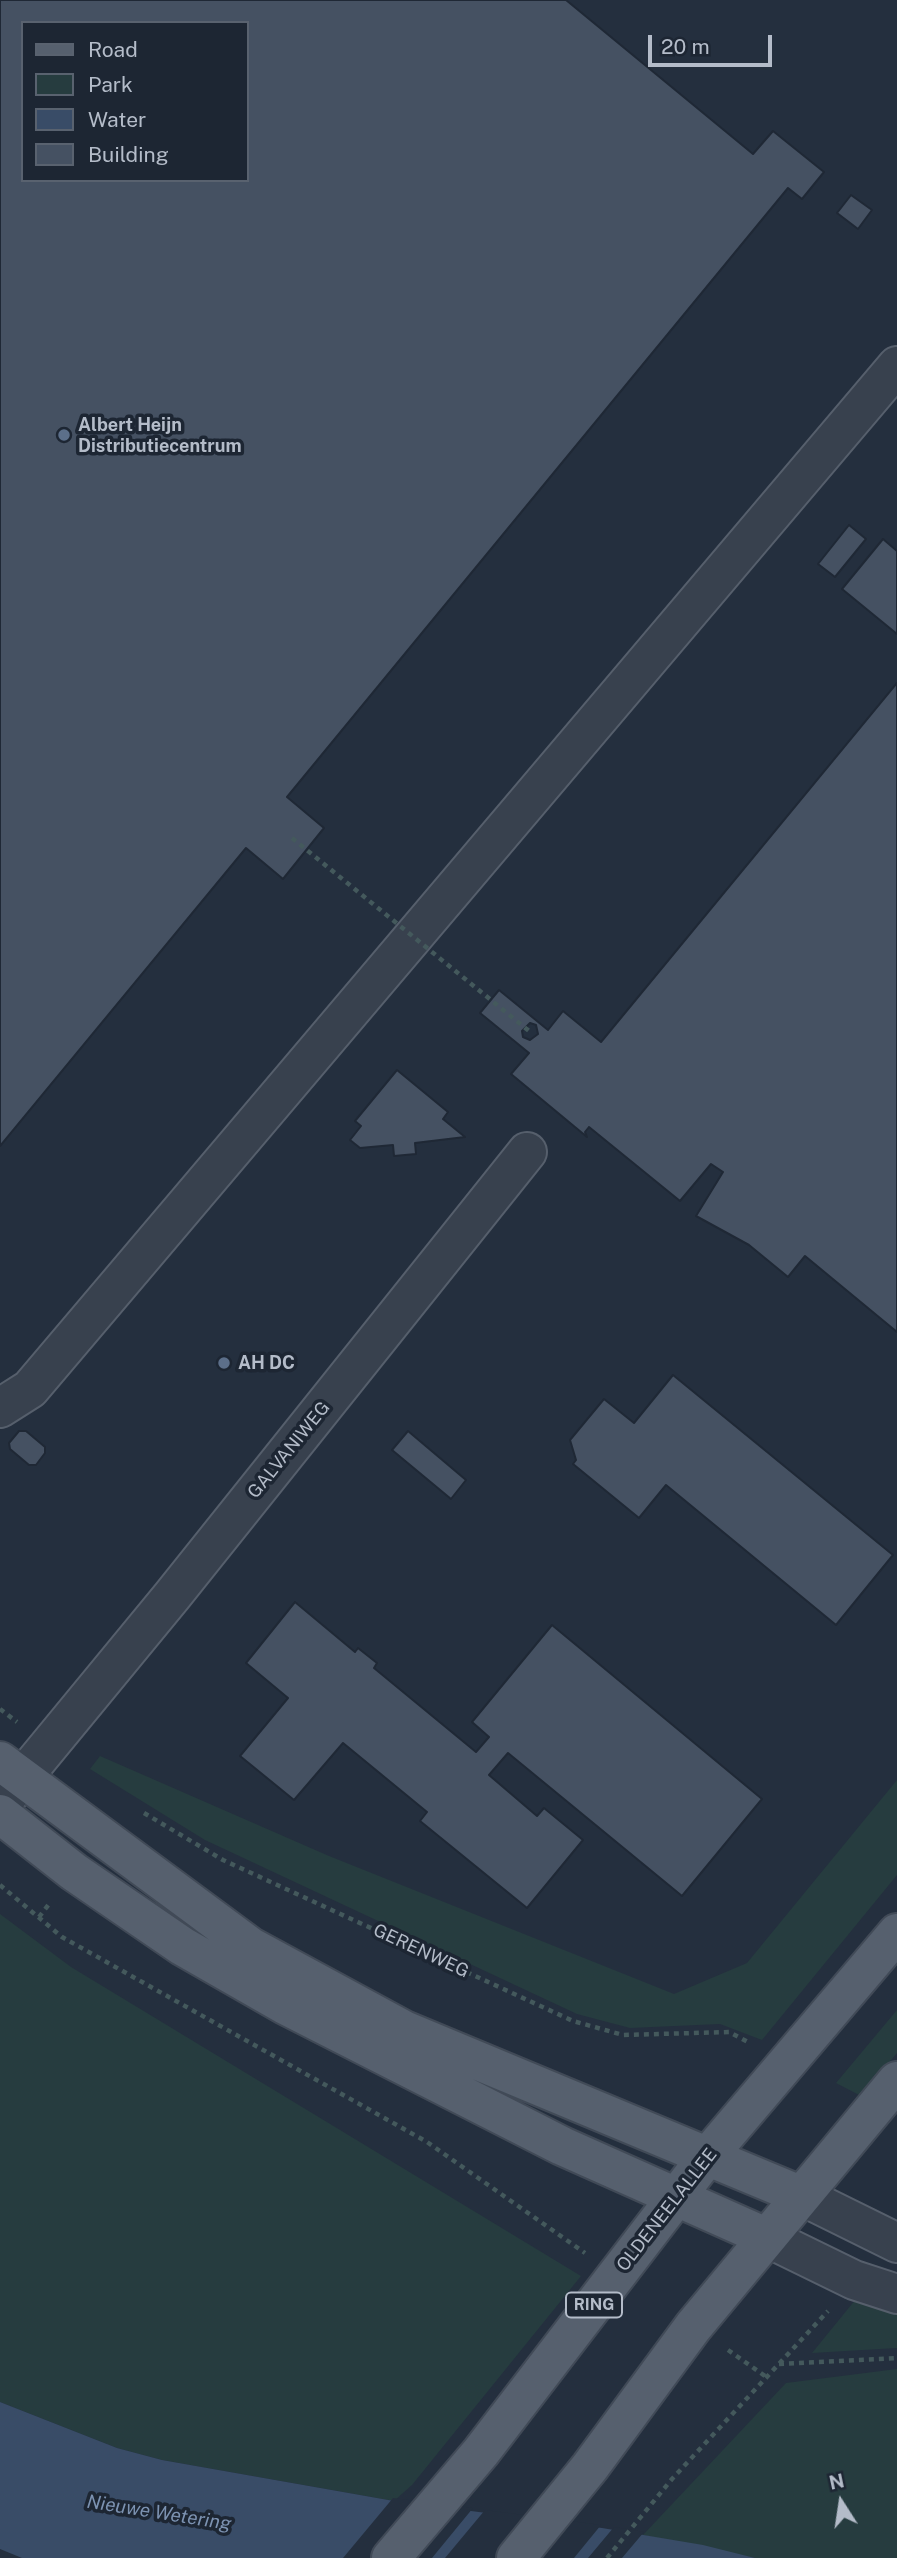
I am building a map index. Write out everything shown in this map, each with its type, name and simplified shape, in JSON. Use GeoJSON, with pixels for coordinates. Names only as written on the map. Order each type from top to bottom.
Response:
{"type":"FeatureCollection","features":[{"type":"Feature","properties":{"kind":"main road"},"geometry":{"type":"LineString","coordinates":[[7,1781],[251,1947],[404,2030],[800,2195]]}},
{"type":"Feature","properties":{"kind":"main road"},"geometry":{"type":"LineString","coordinates":[[0,1814],[74,1872],[182,1946],[274,1999],[468,2101],[766,2237]]}},
{"type":"Feature","properties":{"kind":"main road","name":"OLDENEELALLEE"},"geometry":{"type":"LineString","coordinates":[[391,2558],[481,2452],[707,2157],[897,1933]]}},
{"type":"Feature","properties":{"kind":"main road"},"geometry":{"type":"LineString","coordinates":[[516,2558],[590,2467],[693,2328],[800,2195],[897,2081]]}},
{"type":"Feature","properties":{"kind":"street"},"geometry":{"type":"LineString","coordinates":[[0,1408],[30,1389],[897,366]]}},
{"type":"Feature","properties":{"kind":"street","name":"GALVANIWEG"},"geometry":{"type":"LineString","coordinates":[[7,1781],[46,1745],[172,1596],[527,1152]]}},
{"type":"Feature","properties":{"kind":"street"},"geometry":{"type":"LineString","coordinates":[[800,2195],[897,2243]]}},
{"type":"Feature","properties":{"kind":"street"},"geometry":{"type":"LineString","coordinates":[[766,2237],[854,2280],[897,2294]]}},
{"type":"Feature","properties":{"kind":"path"},"geometry":{"type":"LineString","coordinates":[[292,838],[529,1031]]}},
{"type":"Feature","properties":{"kind":"path"},"geometry":{"type":"LineString","coordinates":[[0,1709],[46,1745]]}},
{"type":"Feature","properties":{"kind":"path","name":"GERENWEG"},"geometry":{"type":"LineString","coordinates":[[134,1807],[223,1860],[573,2021],[623,2035],[729,2032],[789,2063]]}},
{"type":"Feature","properties":{"kind":"path"},"geometry":{"type":"LineString","coordinates":[[0,1885],[62,1937],[427,2142],[618,2274]]}},
{"type":"Feature","properties":{"kind":"path"},"geometry":{"type":"LineString","coordinates":[[607,2558],[672,2479],[854,2280]]}},
{"type":"Feature","properties":{"kind":"path"},"geometry":{"type":"LineString","coordinates":[[693,2328],[765,2376]]}},
{"type":"Feature","properties":{"kind":"path"},"geometry":{"type":"LineString","coordinates":[[778,2364],[897,2358]]}},
{"type":"Feature","properties":{"kind":"green space"},"geometry":{"type":"Polygon","coordinates":[[[100,1756],[329,1856],[674,1994],[747,1963],[897,1780],[897,1875],[762,2040],[720,2024],[630,2028],[577,2014],[205,1840],[90,1769],[100,1756]]]}},
{"type":"Feature","properties":{"kind":"green space"},"geometry":{"type":"Polygon","coordinates":[[[0,1914],[71,1967],[581,2276],[412,2485],[394,2501],[162,2460],[117,2448],[0,2402],[0,1914]]]}},
{"type":"Feature","properties":{"kind":"green space"},"geometry":{"type":"Polygon","coordinates":[[[897,2010],[897,2053],[861,2096],[836,2083],[897,2010]]]}},
{"type":"Feature","properties":{"kind":"green space"},"geometry":{"type":"Polygon","coordinates":[[[856,2299],[897,2313],[897,2348],[812,2353],[856,2299]]]}},
{"type":"Feature","properties":{"kind":"green space"},"geometry":{"type":"Polygon","coordinates":[[[897,2369],[897,2558],[755,2558],[643,2535],[786,2383],[897,2369]]]}},
{"type":"Feature","properties":{"kind":"water","name":"Nieuwe Wetering"},"geometry":{"type":"Polygon","coordinates":[[[0,2402],[117,2448],[162,2460],[394,2501],[602,2528],[703,2545],[755,2558],[22,2558],[0,2549],[0,2402]]]}},
{"type":"Feature","properties":{"kind":"pier"},"geometry":{"type":"Polygon","coordinates":[[[393,2498],[473,2508],[432,2558],[343,2558],[393,2498]]]}},
{"type":"Feature","properties":{"kind":"pier"},"geometry":{"type":"Polygon","coordinates":[[[485,2510],[601,2525],[574,2558],[445,2558],[485,2510]]]}},
{"type":"Feature","properties":{"kind":"pier"},"geometry":{"type":"Polygon","coordinates":[[[614,2527],[644,2532],[622,2558],[588,2558],[614,2527]]]}},
{"type":"Feature","properties":{"kind":"building"},"geometry":{"type":"Polygon","coordinates":[[[0,0],[566,0],[753,154],[773,131],[824,172],[802,199],[788,188],[287,797],[324,828],[283,879],[246,848],[0,1146],[0,0]]]}},
{"type":"Feature","properties":{"kind":"building"},"geometry":{"type":"Polygon","coordinates":[[[851,195],[872,210],[858,229],[837,213],[851,195]]]}},
{"type":"Feature","properties":{"kind":"building"},"geometry":{"type":"Polygon","coordinates":[[[849,525],[866,539],[835,577],[818,564],[849,525]]]}},
{"type":"Feature","properties":{"kind":"building"},"geometry":{"type":"Polygon","coordinates":[[[883,539],[897,551],[897,634],[842,589],[883,539]]]}},
{"type":"Feature","properties":{"kind":"building"},"geometry":{"type":"Polygon","coordinates":[[[897,683],[897,1332],[805,1256],[788,1277],[749,1245],[696,1216],[723,1172],[711,1164],[680,1201],[589,1127],[585,1132],[587,1137],[511,1074],[529,1053],[480,1013],[499,990],[548,1030],[563,1011],[601,1042],[897,683]],[[530,1023],[522,1031],[523,1037],[530,1040],[538,1034],[536,1025],[530,1023]]]}},
{"type":"Feature","properties":{"kind":"building"},"geometry":{"type":"Polygon","coordinates":[[[397,1070],[448,1112],[443,1119],[465,1137],[415,1143],[416,1154],[394,1156],[393,1145],[360,1148],[350,1140],[361,1126],[355,1121],[397,1070]]]}},
{"type":"Feature","properties":{"kind":"building"},"geometry":{"type":"Polygon","coordinates":[[[673,1375],[893,1555],[836,1625],[666,1485],[639,1518],[573,1464],[576,1460],[570,1440],[604,1399],[634,1423],[673,1375]]]}},
{"type":"Feature","properties":{"kind":"building"},"geometry":{"type":"Polygon","coordinates":[[[19,1431],[26,1431],[45,1447],[45,1453],[36,1465],[29,1465],[10,1449],[9,1443],[19,1431]]]}},
{"type":"Feature","properties":{"kind":"building"},"geometry":{"type":"Polygon","coordinates":[[[408,1431],[466,1480],[451,1499],[392,1450],[408,1431]]]}},
{"type":"Feature","properties":{"kind":"building"},"geometry":{"type":"Polygon","coordinates":[[[295,1602],[355,1652],[358,1648],[377,1663],[374,1668],[476,1752],[489,1737],[472,1722],[552,1625],[762,1799],[682,1896],[508,1753],[489,1775],[537,1816],[544,1808],[583,1840],[527,1908],[420,1821],[427,1812],[343,1743],[294,1800],[240,1756],[288,1698],[246,1663],[295,1602]]]}},
{"type":"Feature","properties":{"kind":"place","name":"Albert Heijn Distributiecentrum"},"geometry":{"type":"Point","coordinates":[64,435]}},
{"type":"Feature","properties":{"kind":"place","name":"AH DC"},"geometry":{"type":"Point","coordinates":[224,1363]}}]}
